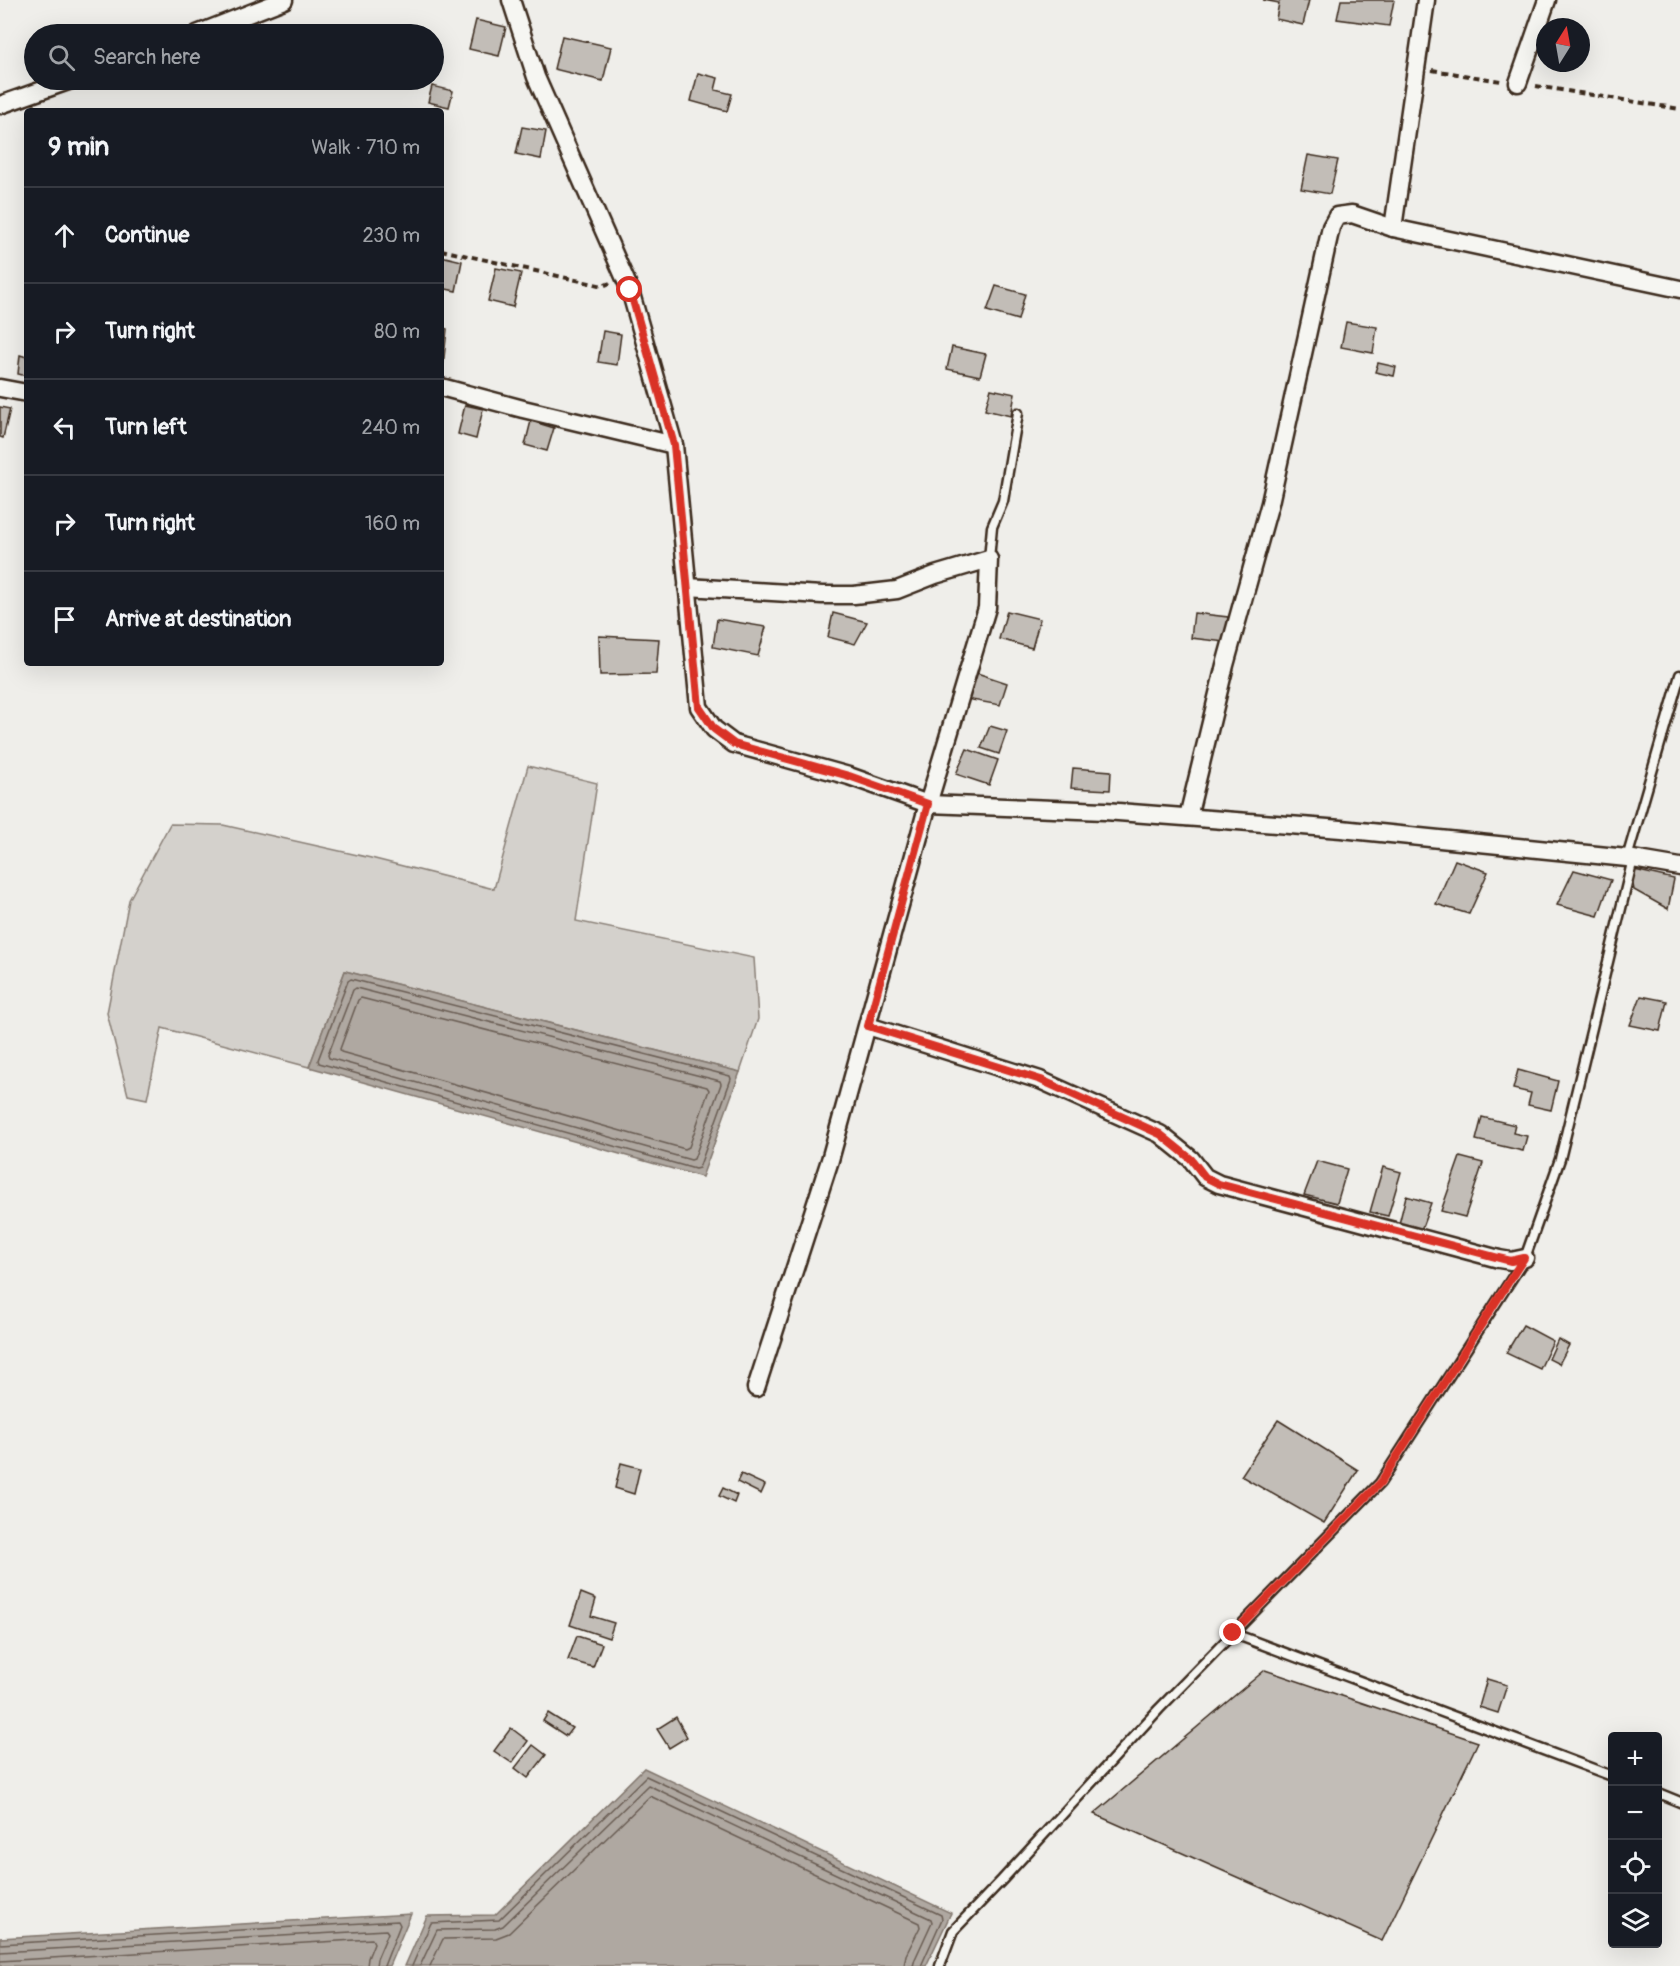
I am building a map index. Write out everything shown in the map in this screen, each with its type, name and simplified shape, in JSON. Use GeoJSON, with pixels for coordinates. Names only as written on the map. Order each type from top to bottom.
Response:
{"type":"FeatureCollection","features":[{"type":"Feature","properties":{"kind":"street"},"geometry":{"type":"LineString","coordinates":[[223,24],[284,0]]}},
{"type":"Feature","properties":{"kind":"street"},"geometry":{"type":"LineString","coordinates":[[511,0],[536,77],[630,290],[674,445],[699,707],[714,729],[734,744],[849,776],[928,804],[1105,811],[1341,829],[1630,859],[1680,867]]}},
{"type":"Feature","properties":{"kind":"street"},"geometry":{"type":"LineString","coordinates":[[1393,228],[1426,0]]}},
{"type":"Feature","properties":{"kind":"street"},"geometry":{"type":"LineString","coordinates":[[1518,83],[1547,0]]}},
{"type":"Feature","properties":{"kind":"street"},"geometry":{"type":"LineString","coordinates":[[0,105],[43,90]]}},
{"type":"Feature","properties":{"kind":"street"},"geometry":{"type":"LineString","coordinates":[[1188,817],[1225,665],[1270,503],[1331,227],[1337,216],[1352,214],[1393,228],[1680,289]]}},
{"type":"Feature","properties":{"kind":"street"},"geometry":{"type":"LineString","coordinates":[[0,388],[24,392]]}},
{"type":"Feature","properties":{"kind":"street"},"geometry":{"type":"LineString","coordinates":[[444,388],[674,445]]}},
{"type":"Feature","properties":{"kind":"street"},"geometry":{"type":"LineString","coordinates":[[687,587],[822,595],[854,594],[897,590],[935,575],[989,559],[987,608],[928,804],[830,1160],[756,1388]]}},
{"type":"Feature","properties":{"kind":"street"},"geometry":{"type":"LineString","coordinates":[[868,1026],[1041,1080],[1160,1134],[1191,1159],[1205,1177],[1219,1184],[1511,1261],[1524,1258]]}},
{"type":"Feature","properties":{"kind":"lane"},"geometry":{"type":"LineString","coordinates":[[989,559],[992,527],[1003,501],[1018,413]]}},
{"type":"Feature","properties":{"kind":"lane"},"geometry":{"type":"LineString","coordinates":[[940,1966],[952,1931],[1159,1709],[1380,1483],[1524,1258],[1560,1159],[1630,859],[1680,675]]}},
{"type":"Feature","properties":{"kind":"lane"},"geometry":{"type":"LineString","coordinates":[[1233,1633],[1608,1774]]}},
{"type":"Feature","properties":{"kind":"lane"},"geometry":{"type":"LineString","coordinates":[[1662,1795],[1680,1802]]}},
{"type":"Feature","properties":{"kind":"path"},"geometry":{"type":"LineString","coordinates":[[1417,68],[1680,109]]}},
{"type":"Feature","properties":{"kind":"path"},"geometry":{"type":"LineString","coordinates":[[444,251],[603,286],[625,278]]}},
{"type":"Feature","properties":{"kind":"shaded area"},"geometry":{"type":"Polygon","coordinates":[[[528,766],[597,783],[576,921],[754,958],[758,1019],[740,1072],[345,971],[309,1067],[162,1028],[147,1099],[128,1095],[107,1013],[129,900],[170,824],[223,825],[371,858],[494,889],[528,766]]]}},
{"type":"Feature","properties":{"kind":"water"},"geometry":{"type":"Polygon","coordinates":[[[345,971],[740,1072],[702,1177],[309,1067],[345,971]]]}},
{"type":"Feature","properties":{"kind":"water"},"geometry":{"type":"Polygon","coordinates":[[[644,1768],[951,1913],[926,1966],[405,1966],[427,1916],[495,1915],[644,1768]]]}},
{"type":"Feature","properties":{"kind":"water"},"geometry":{"type":"Polygon","coordinates":[[[411,1914],[389,1966],[0,1966],[0,1938],[411,1914]]]}},
{"type":"Feature","properties":{"kind":"building"},"geometry":{"type":"Polygon","coordinates":[[[1263,0],[1309,0],[1303,25],[1276,19],[1279,3],[1263,0]]]}},
{"type":"Feature","properties":{"kind":"building"},"geometry":{"type":"Polygon","coordinates":[[[1341,0],[1394,0],[1389,26],[1337,19],[1341,0]]]}},
{"type":"Feature","properties":{"kind":"building"},"geometry":{"type":"Polygon","coordinates":[[[476,20],[506,27],[499,56],[469,49],[476,20]]]}},
{"type":"Feature","properties":{"kind":"building"},"geometry":{"type":"Polygon","coordinates":[[[562,36],[611,47],[603,81],[554,69],[562,36]]]}},
{"type":"Feature","properties":{"kind":"building"},"geometry":{"type":"Polygon","coordinates":[[[698,73],[718,78],[715,90],[732,94],[727,111],[691,101],[698,73]]]}},
{"type":"Feature","properties":{"kind":"building"},"geometry":{"type":"Polygon","coordinates":[[[431,90],[453,91],[449,107],[428,102],[431,90]]]}},
{"type":"Feature","properties":{"kind":"building"},"geometry":{"type":"Polygon","coordinates":[[[522,127],[546,131],[541,159],[516,154],[522,127]]]}},
{"type":"Feature","properties":{"kind":"building"},"geometry":{"type":"Polygon","coordinates":[[[1308,155],[1338,160],[1330,194],[1301,189],[1308,155]]]}},
{"type":"Feature","properties":{"kind":"building"},"geometry":{"type":"Polygon","coordinates":[[[444,257],[462,261],[456,291],[444,289],[444,257]]]}},
{"type":"Feature","properties":{"kind":"building"},"geometry":{"type":"Polygon","coordinates":[[[496,268],[521,273],[513,307],[488,301],[496,268]]]}},
{"type":"Feature","properties":{"kind":"building"},"geometry":{"type":"Polygon","coordinates":[[[996,286],[1025,294],[1018,320],[987,311],[996,286]]]}},
{"type":"Feature","properties":{"kind":"building"},"geometry":{"type":"Polygon","coordinates":[[[1346,322],[1377,327],[1373,353],[1341,347],[1346,322]]]}},
{"type":"Feature","properties":{"kind":"building"},"geometry":{"type":"Polygon","coordinates":[[[444,328],[447,329],[444,358],[444,328]]]}},
{"type":"Feature","properties":{"kind":"building"},"geometry":{"type":"Polygon","coordinates":[[[603,331],[621,334],[617,365],[598,362],[603,331]]]}},
{"type":"Feature","properties":{"kind":"building"},"geometry":{"type":"Polygon","coordinates":[[[952,347],[986,354],[980,376],[947,369],[952,347]]]}},
{"type":"Feature","properties":{"kind":"building"},"geometry":{"type":"Polygon","coordinates":[[[20,355],[24,356],[24,375],[18,374],[20,355]]]}},
{"type":"Feature","properties":{"kind":"building"},"geometry":{"type":"Polygon","coordinates":[[[1378,363],[1396,367],[1394,376],[1375,372],[1378,363]]]}},
{"type":"Feature","properties":{"kind":"building"},"geometry":{"type":"Polygon","coordinates":[[[991,389],[1015,394],[1011,416],[985,410],[991,389]]]}},
{"type":"Feature","properties":{"kind":"building"},"geometry":{"type":"Polygon","coordinates":[[[465,405],[483,409],[476,439],[458,434],[465,405]]]}},
{"type":"Feature","properties":{"kind":"building"},"geometry":{"type":"Polygon","coordinates":[[[0,407],[10,409],[3,438],[0,437],[0,407]]]}},
{"type":"Feature","properties":{"kind":"building"},"geometry":{"type":"Polygon","coordinates":[[[531,421],[554,428],[547,451],[525,445],[531,421]]]}},
{"type":"Feature","properties":{"kind":"building"},"geometry":{"type":"Polygon","coordinates":[[[1007,611],[1040,619],[1032,648],[999,639],[1007,611]]]}},
{"type":"Feature","properties":{"kind":"building"},"geometry":{"type":"Polygon","coordinates":[[[833,613],[867,622],[855,644],[828,637],[833,613]]]}},
{"type":"Feature","properties":{"kind":"building"},"geometry":{"type":"Polygon","coordinates":[[[1194,613],[1228,617],[1225,642],[1191,638],[1194,613]]]}},
{"type":"Feature","properties":{"kind":"building"},"geometry":{"type":"Polygon","coordinates":[[[717,619],[766,627],[758,656],[713,647],[717,619]]]}},
{"type":"Feature","properties":{"kind":"building"},"geometry":{"type":"Polygon","coordinates":[[[599,636],[659,639],[656,674],[600,675],[599,636]]]}},
{"type":"Feature","properties":{"kind":"building"},"geometry":{"type":"Polygon","coordinates":[[[977,673],[1007,683],[1000,705],[966,699],[977,673]]]}},
{"type":"Feature","properties":{"kind":"building"},"geometry":{"type":"Polygon","coordinates":[[[990,726],[1007,731],[999,754],[981,748],[990,726]]]}},
{"type":"Feature","properties":{"kind":"building"},"geometry":{"type":"Polygon","coordinates":[[[967,749],[998,760],[989,785],[956,774],[967,749]]]}},
{"type":"Feature","properties":{"kind":"building"},"geometry":{"type":"Polygon","coordinates":[[[1073,768],[1111,771],[1110,790],[1071,788],[1073,768]]]}},
{"type":"Feature","properties":{"kind":"building"},"geometry":{"type":"Polygon","coordinates":[[[1455,860],[1488,872],[1469,914],[1436,904],[1455,860]]]}},
{"type":"Feature","properties":{"kind":"building"},"geometry":{"type":"Polygon","coordinates":[[[1630,869],[1674,879],[1668,909],[1634,890],[1630,869]]]}},
{"type":"Feature","properties":{"kind":"building"},"geometry":{"type":"Polygon","coordinates":[[[1574,870],[1611,880],[1598,916],[1557,905],[1574,870]]]}},
{"type":"Feature","properties":{"kind":"building"},"geometry":{"type":"Polygon","coordinates":[[[1641,996],[1667,1001],[1660,1031],[1630,1025],[1641,996]]]}},
{"type":"Feature","properties":{"kind":"building"},"geometry":{"type":"Polygon","coordinates":[[[1518,1070],[1558,1081],[1551,1110],[1528,1105],[1531,1093],[1513,1089],[1518,1070]]]}},
{"type":"Feature","properties":{"kind":"building"},"geometry":{"type":"Polygon","coordinates":[[[1482,1117],[1515,1125],[1513,1133],[1527,1136],[1523,1151],[1476,1140],[1482,1117]]]}},
{"type":"Feature","properties":{"kind":"building"},"geometry":{"type":"Polygon","coordinates":[[[1460,1157],[1483,1163],[1465,1217],[1441,1211],[1460,1157]]]}},
{"type":"Feature","properties":{"kind":"building"},"geometry":{"type":"Polygon","coordinates":[[[1317,1161],[1347,1169],[1337,1203],[1304,1195],[1317,1161]]]}},
{"type":"Feature","properties":{"kind":"building"},"geometry":{"type":"Polygon","coordinates":[[[1383,1167],[1401,1172],[1388,1216],[1370,1212],[1383,1167]]]}},
{"type":"Feature","properties":{"kind":"building"},"geometry":{"type":"Polygon","coordinates":[[[1406,1196],[1431,1203],[1421,1230],[1399,1224],[1406,1196]]]}},
{"type":"Feature","properties":{"kind":"building"},"geometry":{"type":"Polygon","coordinates":[[[1523,1325],[1553,1341],[1540,1369],[1506,1353],[1523,1325]]]}},
{"type":"Feature","properties":{"kind":"building"},"geometry":{"type":"Polygon","coordinates":[[[1558,1339],[1569,1345],[1559,1364],[1549,1359],[1558,1339]]]}},
{"type":"Feature","properties":{"kind":"building"},"geometry":{"type":"Polygon","coordinates":[[[1278,1420],[1358,1470],[1324,1523],[1241,1476],[1278,1420]]]}},
{"type":"Feature","properties":{"kind":"building"},"geometry":{"type":"Polygon","coordinates":[[[621,1463],[640,1468],[634,1494],[615,1488],[621,1463]]]}},
{"type":"Feature","properties":{"kind":"building"},"geometry":{"type":"Polygon","coordinates":[[[741,1474],[765,1485],[761,1494],[737,1482],[741,1474]]]}},
{"type":"Feature","properties":{"kind":"building"},"geometry":{"type":"Polygon","coordinates":[[[723,1488],[737,1495],[734,1503],[719,1496],[723,1488]]]}},
{"type":"Feature","properties":{"kind":"building"},"geometry":{"type":"Polygon","coordinates":[[[581,1593],[596,1599],[591,1616],[614,1623],[609,1638],[570,1625],[581,1593]]]}},
{"type":"Feature","properties":{"kind":"building"},"geometry":{"type":"Polygon","coordinates":[[[577,1636],[602,1644],[593,1667],[568,1660],[577,1636]]]}},
{"type":"Feature","properties":{"kind":"building"},"geometry":{"type":"Polygon","coordinates":[[[1265,1670],[1478,1742],[1382,1941],[1094,1814],[1265,1670]]]}},
{"type":"Feature","properties":{"kind":"building"},"geometry":{"type":"Polygon","coordinates":[[[1487,1679],[1507,1685],[1498,1713],[1479,1707],[1487,1679]]]}},
{"type":"Feature","properties":{"kind":"building"},"geometry":{"type":"Polygon","coordinates":[[[548,1713],[572,1728],[566,1736],[543,1721],[548,1713]]]}},
{"type":"Feature","properties":{"kind":"building"},"geometry":{"type":"Polygon","coordinates":[[[676,1717],[687,1737],[669,1748],[657,1729],[676,1717]]]}},
{"type":"Feature","properties":{"kind":"building"},"geometry":{"type":"Polygon","coordinates":[[[511,1728],[528,1741],[512,1763],[494,1751],[511,1728]]]}},
{"type":"Feature","properties":{"kind":"building"},"geometry":{"type":"Polygon","coordinates":[[[533,1745],[546,1755],[528,1778],[515,1768],[533,1745]]]}},
{"type":"Feature","properties":{"kind":"route"},"geometry":{"type":"LineString","coordinates":[[630,290],[674,445],[699,707],[714,729],[734,744],[849,776],[928,804],[868,1026],[1041,1080],[1160,1134],[1191,1159],[1205,1177],[1219,1184],[1511,1261],[1524,1258],[1380,1483],[1233,1633]]}}]}
